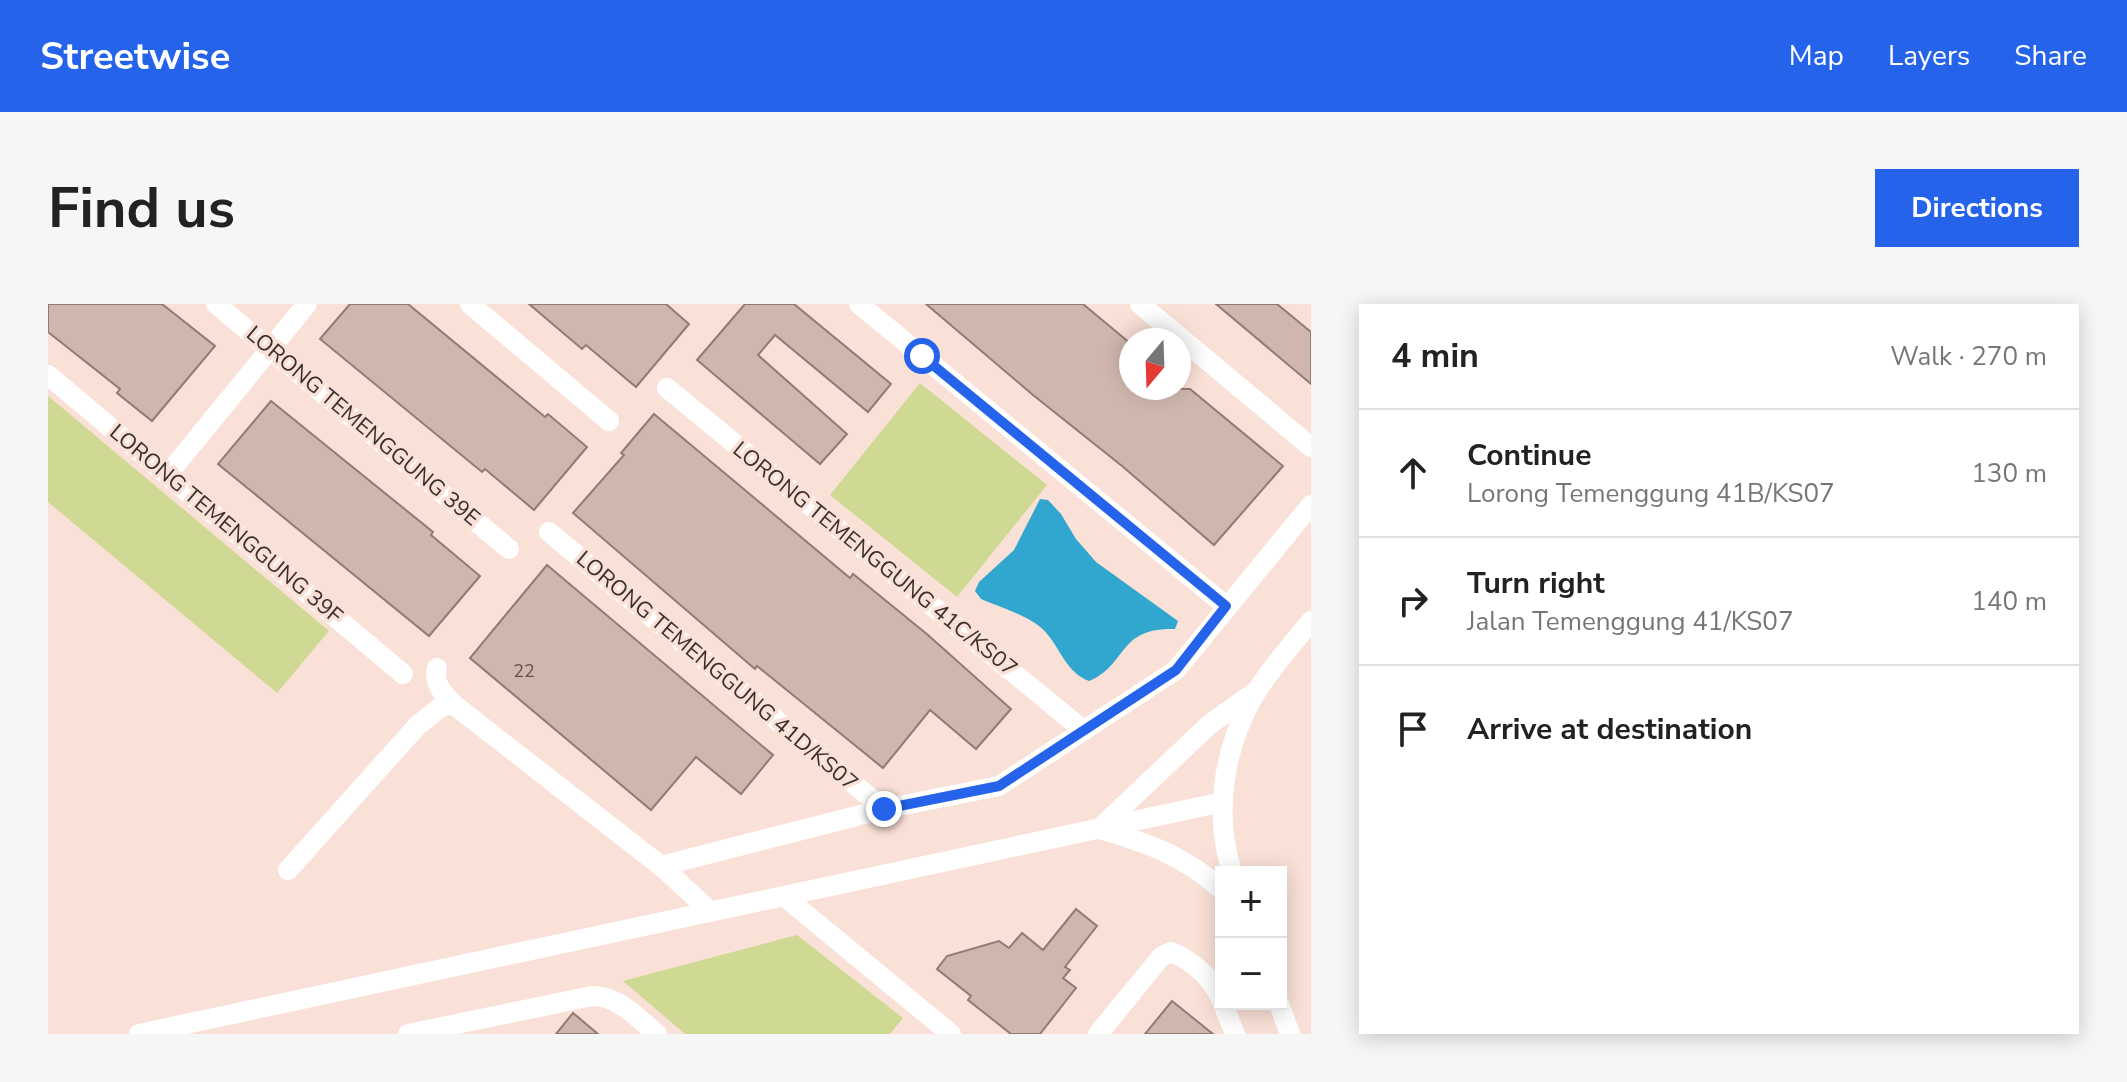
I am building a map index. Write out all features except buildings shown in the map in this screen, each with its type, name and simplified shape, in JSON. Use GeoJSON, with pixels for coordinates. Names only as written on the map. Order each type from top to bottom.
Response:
{"type":"FeatureCollection","features":[{"type":"Feature","properties":{"kind":"street","name":"LORONG TEMENGGUNG 39E"},"geometry":{"type":"LineString","coordinates":[[216,304],[509,549]]}},
{"type":"Feature","properties":{"kind":"street"},"geometry":{"type":"LineString","coordinates":[[168,474],[307,304]]}},
{"type":"Feature","properties":{"kind":"street"},"geometry":{"type":"LineString","coordinates":[[470,304],[609,421]]}},
{"type":"Feature","properties":{"kind":"street"},"geometry":{"type":"LineString","coordinates":[[859,304],[1226,606]]}},
{"type":"Feature","properties":{"kind":"street"},"geometry":{"type":"LineString","coordinates":[[1140,304],[1311,447]]}},
{"type":"Feature","properties":{"kind":"street","name":"LORONG TEMENGGUNG 39F"},"geometry":{"type":"LineString","coordinates":[[48,375],[403,674]]}},
{"type":"Feature","properties":{"kind":"street","name":"LORONG TEMENGGUNG 41C/KS07"},"geometry":{"type":"LineString","coordinates":[[667,388],[1083,730]]}},
{"type":"Feature","properties":{"kind":"street"},"geometry":{"type":"LineString","coordinates":[[661,866],[884,809],[999,786],[1176,670],[1311,505]]}},
{"type":"Feature","properties":{"kind":"street","name":"LORONG TEMENGGUNG 41D/KS07"},"geometry":{"type":"LineString","coordinates":[[549,532],[884,809]]}},
{"type":"Feature","properties":{"kind":"street"},"geometry":{"type":"LineString","coordinates":[[1231,866],[1224,833],[1224,779],[1238,730],[1259,689],[1311,621]]}},
{"type":"Feature","properties":{"kind":"street"},"geometry":{"type":"LineString","coordinates":[[437,668],[435,676],[440,690],[453,704],[661,866],[711,912]]}},
{"type":"Feature","properties":{"kind":"street"},"geometry":{"type":"LineString","coordinates":[[1099,829],[1210,724],[1259,689]]}},
{"type":"Feature","properties":{"kind":"street"},"geometry":{"type":"LineString","coordinates":[[288,870],[418,725],[441,707],[453,704]]}},
{"type":"Feature","properties":{"kind":"street"},"geometry":{"type":"LineString","coordinates":[[139,1034],[1223,802]]}},
{"type":"Feature","properties":{"kind":"street"},"geometry":{"type":"LineString","coordinates":[[1099,829],[1176,856],[1215,884]]}},
{"type":"Feature","properties":{"kind":"street"},"geometry":{"type":"LineString","coordinates":[[785,897],[951,1034]]}},
{"type":"Feature","properties":{"kind":"street"},"geometry":{"type":"LineString","coordinates":[[1098,1034],[1161,957],[1171,952],[1183,957],[1212,981],[1215,987]]}},
{"type":"Feature","properties":{"kind":"street"},"geometry":{"type":"LineString","coordinates":[[408,1034],[592,996],[606,996],[616,1000],[657,1034]]}},
{"type":"Feature","properties":{"kind":"street"},"geometry":{"type":"LineString","coordinates":[[1225,1010],[1235,1034]]}},
{"type":"Feature","properties":{"kind":"street"},"geometry":{"type":"LineString","coordinates":[[1281,1010],[1290,1034]]}},
{"type":"Feature","properties":{"kind":"green space"},"geometry":{"type":"Polygon","coordinates":[[[920,383],[1047,485],[957,597],[830,495],[920,383]]]}},
{"type":"Feature","properties":{"kind":"green space"},"geometry":{"type":"Polygon","coordinates":[[[48,396],[329,631],[277,693],[48,502],[48,396]]]}},
{"type":"Feature","properties":{"kind":"green space"},"geometry":{"type":"Polygon","coordinates":[[[797,935],[903,1018],[890,1034],[685,1034],[623,981],[797,935]]]}},
{"type":"Feature","properties":{"kind":"water"},"geometry":{"type":"Polygon","coordinates":[[[1040,499],[1048,500],[1061,514],[1076,539],[1096,562],[1178,621],[1175,629],[1156,630],[1133,640],[1111,666],[1089,681],[1073,671],[1039,626],[1019,614],[981,599],[975,591],[979,582],[1014,550],[1040,499]]]}},
{"type":"Feature","properties":{"kind":"route"},"geometry":{"type":"LineString","coordinates":[[884,809],[999,786],[1176,670],[1226,606],[922,356]]}}]}
